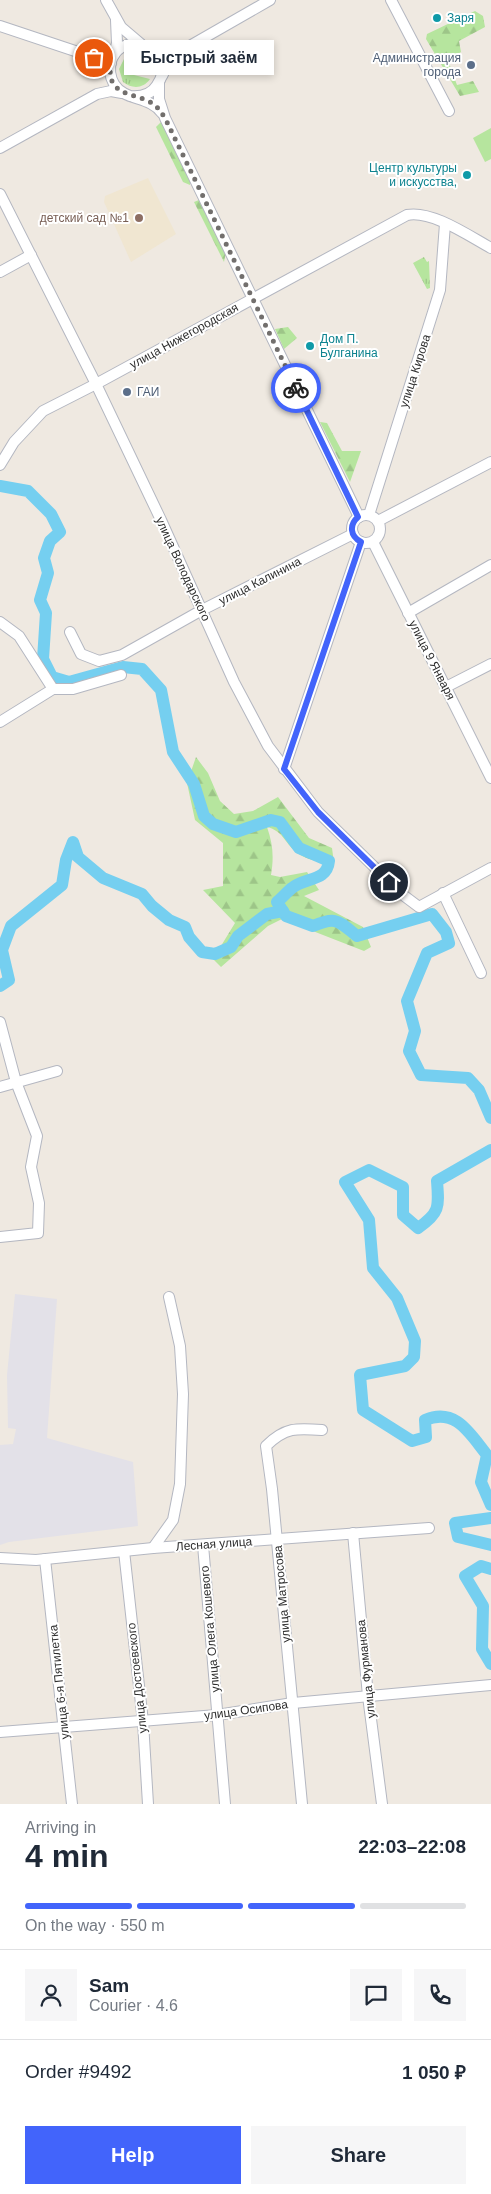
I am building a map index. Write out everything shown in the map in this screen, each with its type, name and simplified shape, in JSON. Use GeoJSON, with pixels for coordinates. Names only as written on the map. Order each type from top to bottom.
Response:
{"type":"FeatureCollection","features":[{"type":"Feature","properties":{"kind":"street"},"geometry":{"type":"LineString","coordinates":[[106,0],[125,32],[158,56],[161,63],[160,99],[165,118],[252,298],[364,516],[378,521],[491,462]]}},
{"type":"Feature","properties":{"kind":"street"},"geometry":{"type":"LineString","coordinates":[[0,148],[105,91],[145,95],[160,80],[176,55],[270,0]]}},
{"type":"Feature","properties":{"kind":"street"},"geometry":{"type":"LineString","coordinates":[[392,0],[449,111]]}},
{"type":"Feature","properties":{"kind":"street"},"geometry":{"type":"LineString","coordinates":[[90,98],[101,87],[111,63],[117,43],[115,17]]}},
{"type":"Feature","properties":{"kind":"street"},"geometry":{"type":"LineString","coordinates":[[0,26],[111,63]]}},
{"type":"Feature","properties":{"kind":"street"},"geometry":{"type":"LineString","coordinates":[[165,118],[154,104],[127,94],[113,82],[111,63],[121,49],[127,46],[144,46],[169,50],[190,46]]}},
{"type":"Feature","properties":{"kind":"street","name":"улица Володарского"},"geometry":{"type":"LineString","coordinates":[[0,194],[96,384],[234,682],[268,746],[318,812],[403,895],[418,907],[443,893]]}},
{"type":"Feature","properties":{"kind":"street","name":"улица Нижегородская"},"geometry":{"type":"LineString","coordinates":[[0,465],[14,442],[43,410],[96,384],[407,215],[425,215],[443,222],[491,248]]}},
{"type":"Feature","properties":{"kind":"street","name":"улица Кирова"},"geometry":{"type":"LineString","coordinates":[[364,516],[440,290],[443,222]]}},
{"type":"Feature","properties":{"kind":"street"},"geometry":{"type":"LineString","coordinates":[[0,272],[31,255]]}},
{"type":"Feature","properties":{"kind":"street"},"geometry":{"type":"LineString","coordinates":[[364,516],[353,523],[353,534],[361,542],[373,542],[380,530],[378,521]]}},
{"type":"Feature","properties":{"kind":"street","name":"улица Калинина"},"geometry":{"type":"LineString","coordinates":[[70,632],[81,654],[99,660],[122,655],[202,610],[353,534]]}},
{"type":"Feature","properties":{"kind":"street"},"geometry":{"type":"LineString","coordinates":[[284,769],[361,542]]}},
{"type":"Feature","properties":{"kind":"street","name":"улица 9 Января"},"geometry":{"type":"LineString","coordinates":[[373,542],[491,778]]}},
{"type":"Feature","properties":{"kind":"street"},"geometry":{"type":"LineString","coordinates":[[408,612],[491,565]]}},
{"type":"Feature","properties":{"kind":"street"},"geometry":{"type":"LineString","coordinates":[[0,622],[19,636],[53,689]]}},
{"type":"Feature","properties":{"kind":"street"},"geometry":{"type":"LineString","coordinates":[[446,687],[491,664]]}},
{"type":"Feature","properties":{"kind":"street"},"geometry":{"type":"LineString","coordinates":[[0,722],[53,689],[73,689],[121,675]]}},
{"type":"Feature","properties":{"kind":"street"},"geometry":{"type":"LineString","coordinates":[[481,973],[443,893],[491,868]]}},
{"type":"Feature","properties":{"kind":"street"},"geometry":{"type":"LineString","coordinates":[[0,1022],[16,1082],[37,1136],[31,1166],[39,1203],[38,1233],[0,1237]]}},
{"type":"Feature","properties":{"kind":"street"},"geometry":{"type":"LineString","coordinates":[[0,1087],[57,1070]]}},
{"type":"Feature","properties":{"kind":"street"},"geometry":{"type":"LineString","coordinates":[[152,1548],[173,1520],[180,1484],[183,1394],[180,1346],[170,1297]]}},
{"type":"Feature","properties":{"kind":"street","name":"улица Матросова"},"geometry":{"type":"LineString","coordinates":[[302,1804],[277,1539],[266,1446],[275,1437],[295,1428],[322,1430]]}},
{"type":"Feature","properties":{"kind":"street","name":"Лесная улица"},"geometry":{"type":"LineString","coordinates":[[0,1558],[45,1559],[152,1548],[429,1528]]}},
{"type":"Feature","properties":{"kind":"street","name":"улица Фурманова"},"geometry":{"type":"LineString","coordinates":[[352,1533],[368,1696],[382,1804]]}},
{"type":"Feature","properties":{"kind":"street","name":"улица Олега Кошевого"},"geometry":{"type":"LineString","coordinates":[[203,1544],[216,1715],[226,1804]]}},
{"type":"Feature","properties":{"kind":"street","name":"улица Достоевского"},"geometry":{"type":"LineString","coordinates":[[124,1551],[143,1722],[148,1804]]}},
{"type":"Feature","properties":{"kind":"street","name":"улица 6-я Пятилетка"},"geometry":{"type":"LineString","coordinates":[[45,1559],[72,1804]]}},
{"type":"Feature","properties":{"kind":"street","name":"улица Осипова"},"geometry":{"type":"LineString","coordinates":[[0,1732],[143,1722],[216,1715],[293,1703],[491,1685]]}},
{"type":"Feature","properties":{"kind":"shaded area","name":"детский сад №1"},"geometry":{"type":"Polygon","coordinates":[[[148,178],[176,234],[131,262],[104,202],[105,196],[148,178]]]}},
{"type":"Feature","properties":{"kind":"shaded area"},"geometry":{"type":"Polygon","coordinates":[[[15,1294],[57,1299],[47,1438],[133,1462],[138,1526],[9,1542],[0,1545],[0,1445],[13,1444],[16,1429],[8,1428],[7,1375],[15,1294]]]}},
{"type":"Feature","properties":{"kind":"green space"},"geometry":{"type":"Polygon","coordinates":[[[475,11],[483,16],[485,27],[459,41],[461,52],[448,60],[457,85],[473,81],[479,92],[460,96],[426,39],[427,34],[475,11]]]}},
{"type":"Feature","properties":{"kind":"green space"},"geometry":{"type":"Polygon","coordinates":[[[134,54],[147,58],[153,71],[132,65],[130,74],[150,79],[144,85],[137,87],[123,82],[119,69],[124,59],[134,54]]]}},
{"type":"Feature","properties":{"kind":"green space"},"geometry":{"type":"Polygon","coordinates":[[[162,121],[190,180],[190,185],[183,182],[156,127],[162,121]]]}},
{"type":"Feature","properties":{"kind":"green space"},"geometry":{"type":"Polygon","coordinates":[[[491,128],[491,159],[485,162],[473,138],[491,128]]]}},
{"type":"Feature","properties":{"kind":"green space"},"geometry":{"type":"Polygon","coordinates":[[[199,200],[226,252],[224,262],[194,202],[199,200]]]}},
{"type":"Feature","properties":{"kind":"green space"},"geometry":{"type":"Polygon","coordinates":[[[424,257],[427,262],[429,261],[430,288],[427,289],[413,263],[424,257]]]}},
{"type":"Feature","properties":{"kind":"green space"},"geometry":{"type":"Polygon","coordinates":[[[288,327],[297,338],[284,349],[275,329],[288,327]]]}},
{"type":"Feature","properties":{"kind":"green space"},"geometry":{"type":"Polygon","coordinates":[[[320,422],[327,423],[342,451],[361,451],[350,482],[320,422]]]}},
{"type":"Feature","properties":{"kind":"green space"},"geometry":{"type":"Polygon","coordinates":[[[196,757],[208,773],[220,801],[234,814],[253,811],[278,797],[309,838],[332,848],[334,863],[309,859],[296,852],[277,831],[267,827],[272,851],[271,875],[280,877],[307,872],[319,890],[304,896],[363,927],[371,947],[364,951],[282,919],[268,926],[221,967],[213,959],[235,923],[203,890],[223,886],[223,843],[195,820],[187,783],[196,757]]]}},
{"type":"Feature","properties":{"kind":"waterway"},"geometry":{"type":"LineString","coordinates":[[0,486],[28,491],[51,514],[60,532],[50,541],[44,558],[48,573],[40,600],[46,613],[43,659],[52,677],[69,682],[123,667],[142,669],[161,690],[173,752],[194,784],[204,816],[213,824],[236,832],[271,820],[280,822],[299,848],[329,861],[324,873],[297,885],[277,902],[286,916],[313,926],[327,921],[337,922],[357,936],[432,914],[446,932],[449,943],[427,953],[407,1001],[415,1031],[409,1051],[421,1075],[468,1078],[479,1090],[491,1118]]}},
{"type":"Feature","properties":{"kind":"waterway"},"geometry":{"type":"LineString","coordinates":[[0,986],[9,980],[2,950],[11,926],[62,885],[66,860],[73,842],[78,857],[103,878],[142,894],[152,906],[169,920],[185,927],[189,937],[202,952],[215,954],[231,947],[238,936],[267,914],[283,911]]}},
{"type":"Feature","properties":{"kind":"waterway"},"geometry":{"type":"LineString","coordinates":[[491,1150],[437,1181],[438,1203],[436,1209],[431,1218],[418,1228],[403,1215],[403,1187],[369,1170],[345,1182],[369,1220],[373,1268],[397,1298],[415,1341],[414,1357],[405,1366],[360,1375],[363,1410],[412,1441],[426,1437],[425,1420],[445,1417],[461,1425],[487,1455],[481,1482],[491,1505]]}},
{"type":"Feature","properties":{"kind":"waterway"},"geometry":{"type":"LineString","coordinates":[[491,1518],[455,1523],[458,1537],[491,1545]]}},
{"type":"Feature","properties":{"kind":"waterway"},"geometry":{"type":"LineString","coordinates":[[491,1569],[481,1566],[465,1576],[483,1606],[482,1649],[491,1664]]}},
{"type":"Feature","properties":{"kind":"way so far"},"geometry":{"type":"LineString","coordinates":[[94,58],[111,63],[110,76],[117,88],[123,93],[154,104],[159,108],[296,388]]}},
{"type":"Feature","properties":{"kind":"place","name":"Заря"},"geometry":{"type":"Point","coordinates":[437,18]}},
{"type":"Feature","properties":{"kind":"place","name":"Быстрый заём"},"geometry":{"type":"Point","coordinates":[94,58]}},
{"type":"Feature","properties":{"kind":"place","name":"Администрация города"},"geometry":{"type":"Point","coordinates":[471,65]}},
{"type":"Feature","properties":{"kind":"place","name":"Центр культуры и искусства,"},"geometry":{"type":"Point","coordinates":[467,175]}},
{"type":"Feature","properties":{"kind":"place","name":"детский сад №1"},"geometry":{"type":"Point","coordinates":[139,218]}},
{"type":"Feature","properties":{"kind":"place","name":"Дом П. Булганина"},"geometry":{"type":"Point","coordinates":[310,346]}},
{"type":"Feature","properties":{"kind":"place","name":"ГАИ"},"geometry":{"type":"Point","coordinates":[127,392]}},
{"type":"Feature","properties":{"kind":"route"},"geometry":{"type":"LineString","coordinates":[[296,388],[348,492],[358,517],[352,526],[353,534],[361,542],[284,769],[318,812],[389,882]]}}]}
